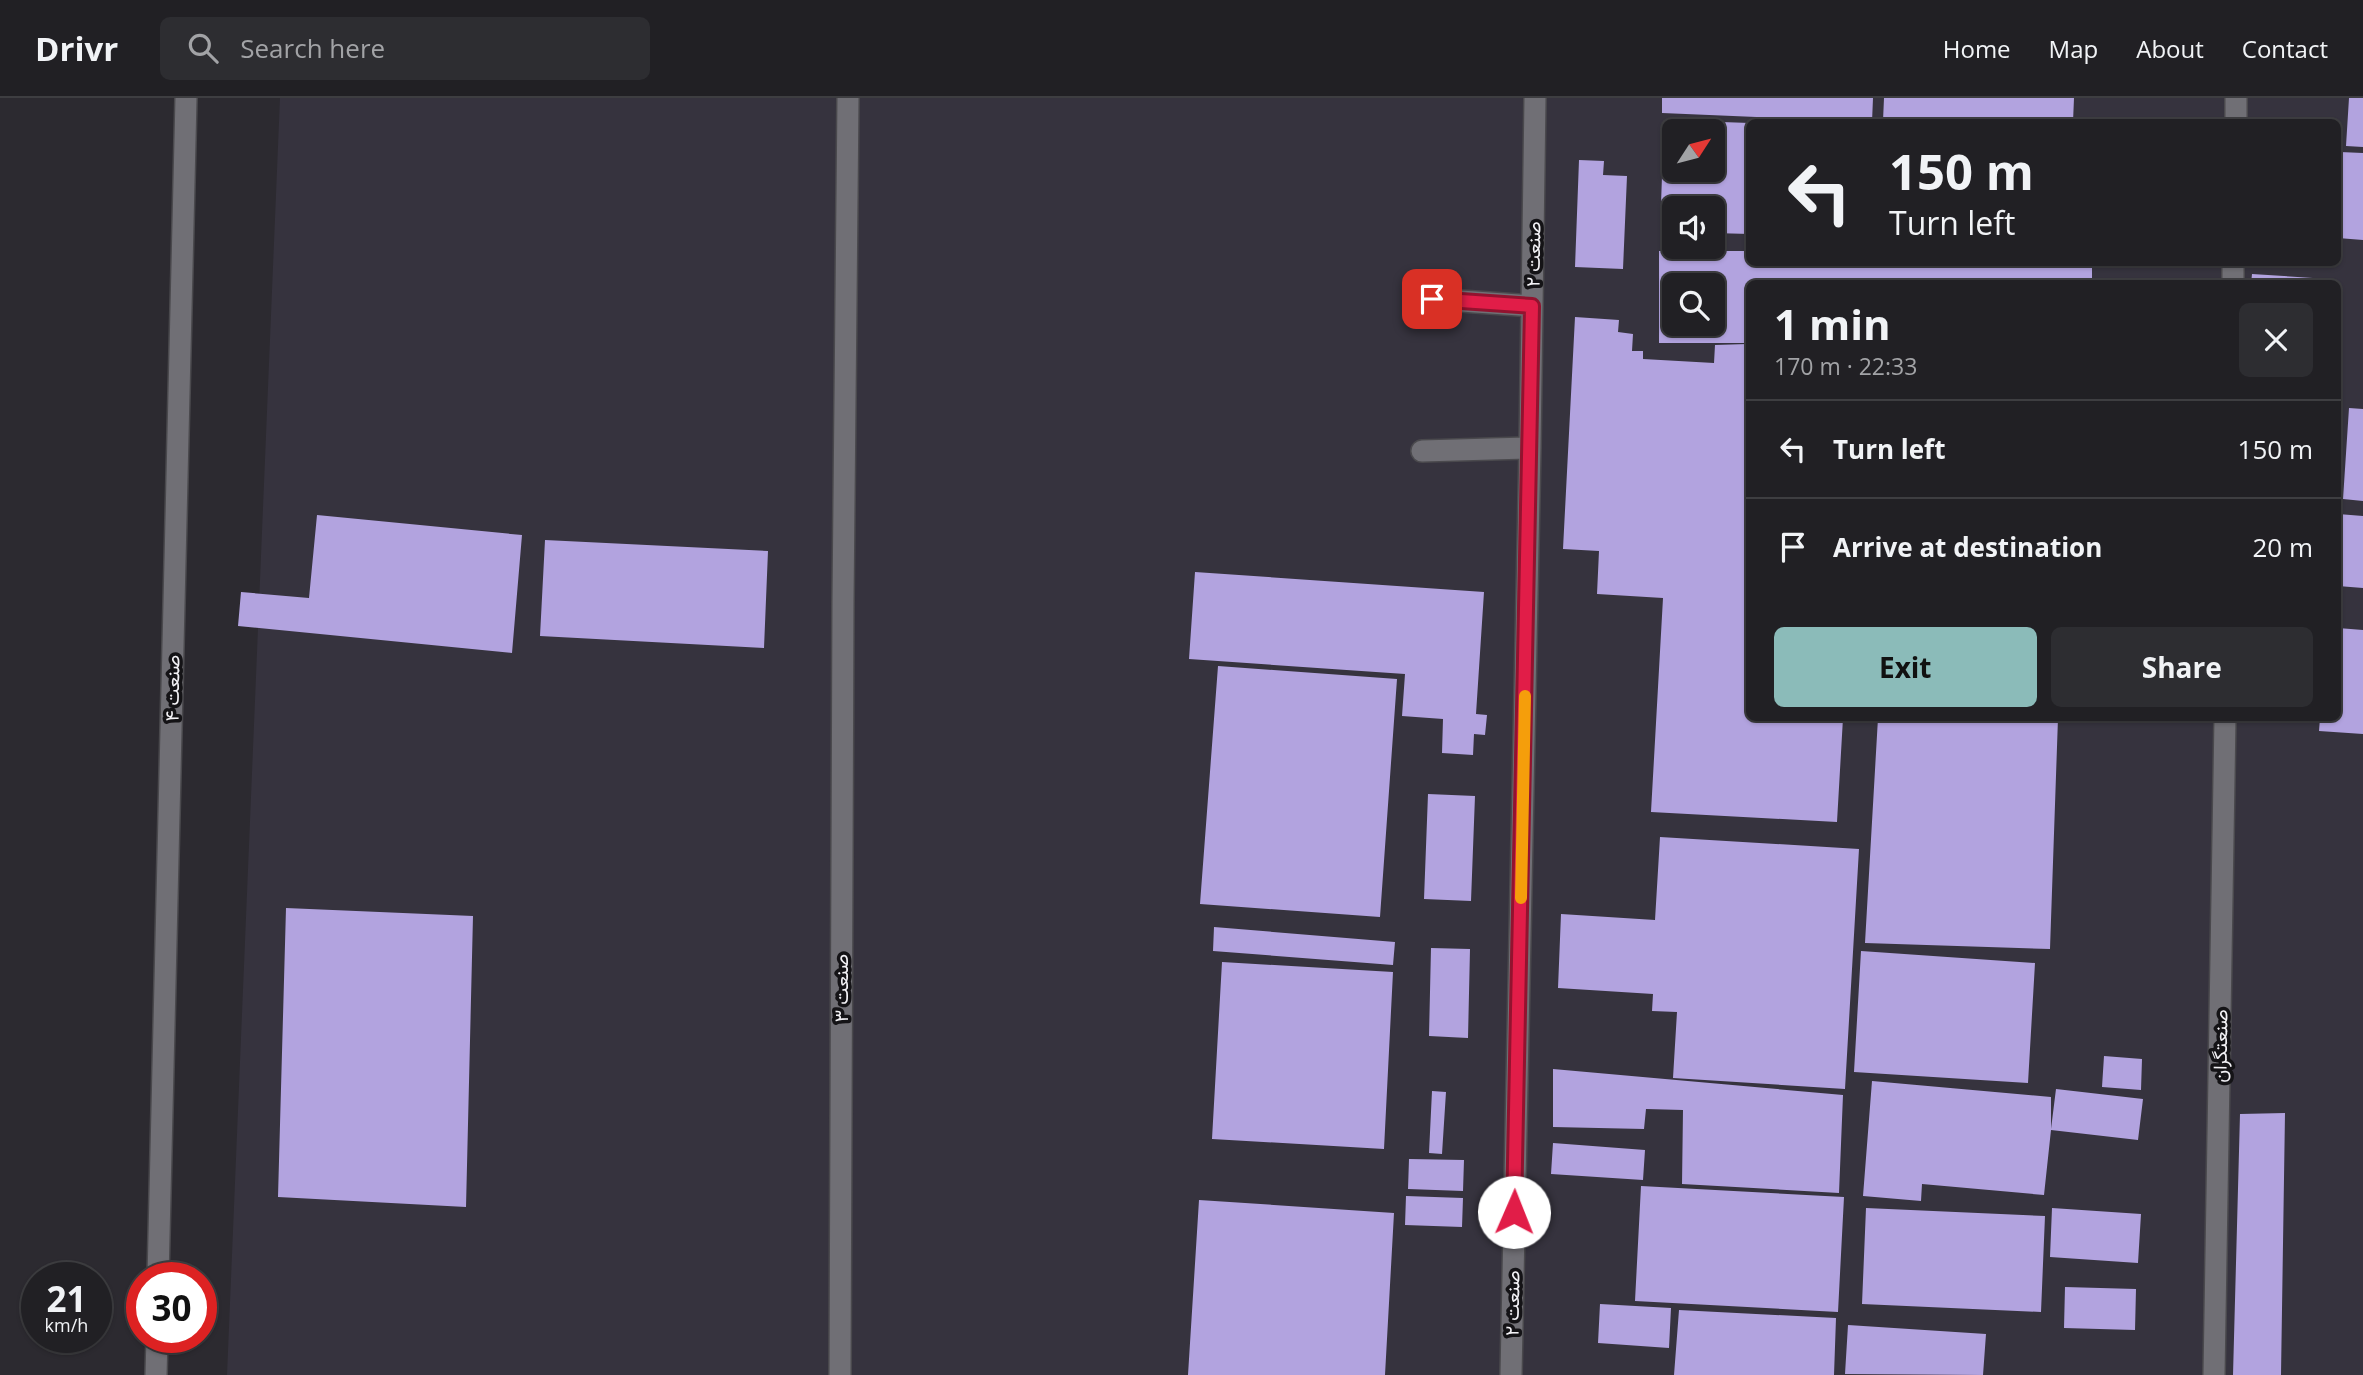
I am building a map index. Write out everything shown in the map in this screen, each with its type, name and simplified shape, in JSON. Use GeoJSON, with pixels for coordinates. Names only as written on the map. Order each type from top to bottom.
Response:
{"type":"FeatureCollection","features":[{"type":"Feature","properties":{"kind":"street","name":"صنعت ۴"},"geometry":{"type":"LineString","coordinates":[[158,1262],[186,98]]}},
{"type":"Feature","properties":{"kind":"street","name":"صنعت ۳"},"geometry":{"type":"LineString","coordinates":[[840,1375],[842,602],[848,98]]}},
{"type":"Feature","properties":{"kind":"street","name":"صنعت ۲"},"geometry":{"type":"LineString","coordinates":[[1511,1375],[1531,448],[1535,98]]}},
{"type":"Feature","properties":{"kind":"street"},"geometry":{"type":"LineString","coordinates":[[2236,98],[2236,119]]}},
{"type":"Feature","properties":{"kind":"street"},"geometry":{"type":"LineString","coordinates":[[1432,299],[1532,306]]}},
{"type":"Feature","properties":{"kind":"street"},"geometry":{"type":"LineString","coordinates":[[1422,451],[1531,448]]}},
{"type":"Feature","properties":{"kind":"street","name":"صنعتگران"},"geometry":{"type":"LineString","coordinates":[[2214,1375],[2225,721]]}},
{"type":"Feature","properties":{"kind":"street"},"geometry":{"type":"LineString","coordinates":[[156,1375],[157,1353]]}},
{"type":"Feature","properties":{"kind":"shaded area"},"geometry":{"type":"Polygon","coordinates":[[[280,98],[2363,98],[2363,1375],[227,1375],[280,98]]]}},
{"type":"Feature","properties":{"kind":"building"},"geometry":{"type":"Polygon","coordinates":[[[1662,98],[1873,98],[1872,119],[1662,113],[1662,98]]]}},
{"type":"Feature","properties":{"kind":"building"},"geometry":{"type":"Polygon","coordinates":[[[1884,98],[2074,98],[2073,119],[1883,119],[1884,98]]]}},
{"type":"Feature","properties":{"kind":"building"},"geometry":{"type":"Polygon","coordinates":[[[2349,98],[2363,98],[2363,147],[2346,146],[2349,98]]]}},
{"type":"Feature","properties":{"kind":"building"},"geometry":{"type":"Polygon","coordinates":[[[1726,122],[1746,123],[1746,234],[1725,233],[1725,196],[1662,196],[1660,232],[1662,176],[1662,182],[1726,182],[1726,122]]]}},
{"type":"Feature","properties":{"kind":"building"},"geometry":{"type":"Polygon","coordinates":[[[2341,152],[2363,153],[2363,240],[2341,238],[2341,152]]]}},
{"type":"Feature","properties":{"kind":"building"},"geometry":{"type":"Polygon","coordinates":[[[1579,160],[1604,161],[1603,175],[1627,176],[1623,269],[1575,267],[1579,160]]]}},
{"type":"Feature","properties":{"kind":"building"},"geometry":{"type":"Polygon","coordinates":[[[1659,251],[1662,251],[1662,259],[1725,259],[1725,251],[1746,251],[1746,266],[2092,266],[2092,280],[1746,280],[1746,343],[1659,343],[1659,251]]]}},
{"type":"Feature","properties":{"kind":"building"},"geometry":{"type":"Polygon","coordinates":[[[2252,274],[2328,279],[2328,280],[2251,280],[2252,274]]]}},
{"type":"Feature","properties":{"kind":"building"},"geometry":{"type":"Polygon","coordinates":[[[1575,317],[1619,320],[1618,332],[1633,334],[1632,351],[1643,351],[1643,359],[1714,363],[1715,345],[1746,344],[1746,721],[1843,721],[1837,822],[1651,812],[1663,598],[1597,594],[1599,551],[1563,549],[1575,317]]]}},
{"type":"Feature","properties":{"kind":"building"},"geometry":{"type":"Polygon","coordinates":[[[2349,408],[2363,409],[2363,501],[2343,499],[2349,408]]]}},
{"type":"Feature","properties":{"kind":"building"},"geometry":{"type":"Polygon","coordinates":[[[2341,514],[2363,516],[2363,588],[2341,586],[2341,514]]]}},
{"type":"Feature","properties":{"kind":"building"},"geometry":{"type":"Polygon","coordinates":[[[317,515],[522,535],[512,653],[238,626],[241,592],[309,598],[317,515]]]}},
{"type":"Feature","properties":{"kind":"building"},"geometry":{"type":"Polygon","coordinates":[[[545,540],[768,551],[764,648],[540,636],[545,540]]]}},
{"type":"Feature","properties":{"kind":"building"},"geometry":{"type":"Polygon","coordinates":[[[1195,572],[1484,592],[1476,714],[1487,715],[1485,735],[1474,734],[1473,755],[1442,753],[1443,719],[1402,716],[1405,674],[1189,659],[1195,572]]]}},
{"type":"Feature","properties":{"kind":"building"},"geometry":{"type":"Polygon","coordinates":[[[2341,628],[2363,630],[2363,734],[2319,731],[2320,721],[2341,721],[2341,628]]]}},
{"type":"Feature","properties":{"kind":"building"},"geometry":{"type":"Polygon","coordinates":[[[1218,666],[1397,679],[1380,917],[1200,904],[1218,666]]]}},
{"type":"Feature","properties":{"kind":"building"},"geometry":{"type":"Polygon","coordinates":[[[1878,721],[2058,721],[2050,949],[1865,943],[1878,721]]]}},
{"type":"Feature","properties":{"kind":"building"},"geometry":{"type":"Polygon","coordinates":[[[1428,794],[1475,796],[1471,901],[1424,899],[1428,794]]]}},
{"type":"Feature","properties":{"kind":"building"},"geometry":{"type":"Polygon","coordinates":[[[1660,837],[1859,849],[1845,1089],[1673,1078],[1677,1012],[1652,1011],[1653,994],[1558,988],[1561,914],[1655,920],[1660,837]]]}},
{"type":"Feature","properties":{"kind":"building"},"geometry":{"type":"Polygon","coordinates":[[[286,908],[473,916],[466,1207],[278,1197],[286,908]]]}},
{"type":"Feature","properties":{"kind":"building"},"geometry":{"type":"Polygon","coordinates":[[[1214,927],[1395,942],[1393,965],[1213,951],[1214,927]]]}},
{"type":"Feature","properties":{"kind":"building"},"geometry":{"type":"Polygon","coordinates":[[[1431,948],[1470,949],[1468,1038],[1429,1036],[1431,948]]]}},
{"type":"Feature","properties":{"kind":"building"},"geometry":{"type":"Polygon","coordinates":[[[1861,951],[2035,963],[2028,1083],[1854,1072],[1861,951]]]}},
{"type":"Feature","properties":{"kind":"building"},"geometry":{"type":"Polygon","coordinates":[[[1222,962],[1393,972],[1384,1149],[1212,1139],[1222,962]]]}},
{"type":"Feature","properties":{"kind":"building"},"geometry":{"type":"Polygon","coordinates":[[[2104,1056],[2142,1059],[2141,1090],[2102,1087],[2104,1056]]]}},
{"type":"Feature","properties":{"kind":"building"},"geometry":{"type":"Polygon","coordinates":[[[1553,1069],[1843,1095],[1839,1193],[1682,1184],[1683,1110],[1646,1109],[1644,1129],[1553,1127],[1553,1069]]]}},
{"type":"Feature","properties":{"kind":"building"},"geometry":{"type":"Polygon","coordinates":[[[1872,1081],[2051,1097],[2051,1129],[2056,1089],[2143,1099],[2138,1140],[2051,1130],[2044,1195],[1922,1184],[1921,1201],[1863,1196],[1872,1081]]]}},
{"type":"Feature","properties":{"kind":"building"},"geometry":{"type":"Polygon","coordinates":[[[1432,1091],[1446,1092],[1442,1154],[1429,1153],[1432,1091]]]}},
{"type":"Feature","properties":{"kind":"building"},"geometry":{"type":"Polygon","coordinates":[[[2285,1113],[2281,1375],[2233,1375],[2240,1114],[2285,1113]]]}},
{"type":"Feature","properties":{"kind":"building"},"geometry":{"type":"Polygon","coordinates":[[[1553,1143],[1645,1150],[1643,1180],[1551,1174],[1553,1143]]]}},
{"type":"Feature","properties":{"kind":"building"},"geometry":{"type":"Polygon","coordinates":[[[1409,1159],[1464,1160],[1463,1191],[1408,1189],[1409,1159]]]}},
{"type":"Feature","properties":{"kind":"building"},"geometry":{"type":"Polygon","coordinates":[[[1641,1186],[1844,1197],[1838,1312],[1635,1301],[1641,1186]]]}},
{"type":"Feature","properties":{"kind":"building"},"geometry":{"type":"Polygon","coordinates":[[[1406,1196],[1463,1198],[1462,1227],[1405,1225],[1406,1196]]]}},
{"type":"Feature","properties":{"kind":"building"},"geometry":{"type":"Polygon","coordinates":[[[1199,1200],[1394,1213],[1385,1375],[1188,1375],[1199,1200]]]}},
{"type":"Feature","properties":{"kind":"building"},"geometry":{"type":"Polygon","coordinates":[[[1866,1208],[2045,1216],[2041,1312],[1862,1304],[1866,1208]]]}},
{"type":"Feature","properties":{"kind":"building"},"geometry":{"type":"Polygon","coordinates":[[[2052,1208],[2141,1214],[2138,1263],[2050,1257],[2052,1208]]]}},
{"type":"Feature","properties":{"kind":"building"},"geometry":{"type":"Polygon","coordinates":[[[2065,1287],[2136,1289],[2135,1330],[2064,1328],[2065,1287]]]}},
{"type":"Feature","properties":{"kind":"building"},"geometry":{"type":"Polygon","coordinates":[[[1600,1304],[1671,1308],[1669,1348],[1598,1343],[1600,1304]]]}},
{"type":"Feature","properties":{"kind":"building"},"geometry":{"type":"Polygon","coordinates":[[[1679,1310],[1836,1318],[1834,1375],[1674,1375],[1679,1310]]]}},
{"type":"Feature","properties":{"kind":"building"},"geometry":{"type":"Polygon","coordinates":[[[1848,1325],[1986,1334],[1983,1375],[1845,1374],[1848,1325]]]}},
{"type":"Feature","properties":{"kind":"slow traffic"},"geometry":{"type":"LineString","coordinates":[[1521,898],[1525,696]]}},
{"type":"Feature","properties":{"kind":"route"},"geometry":{"type":"LineString","coordinates":[[1432,299],[1532,306],[1514,1212]]}}]}
